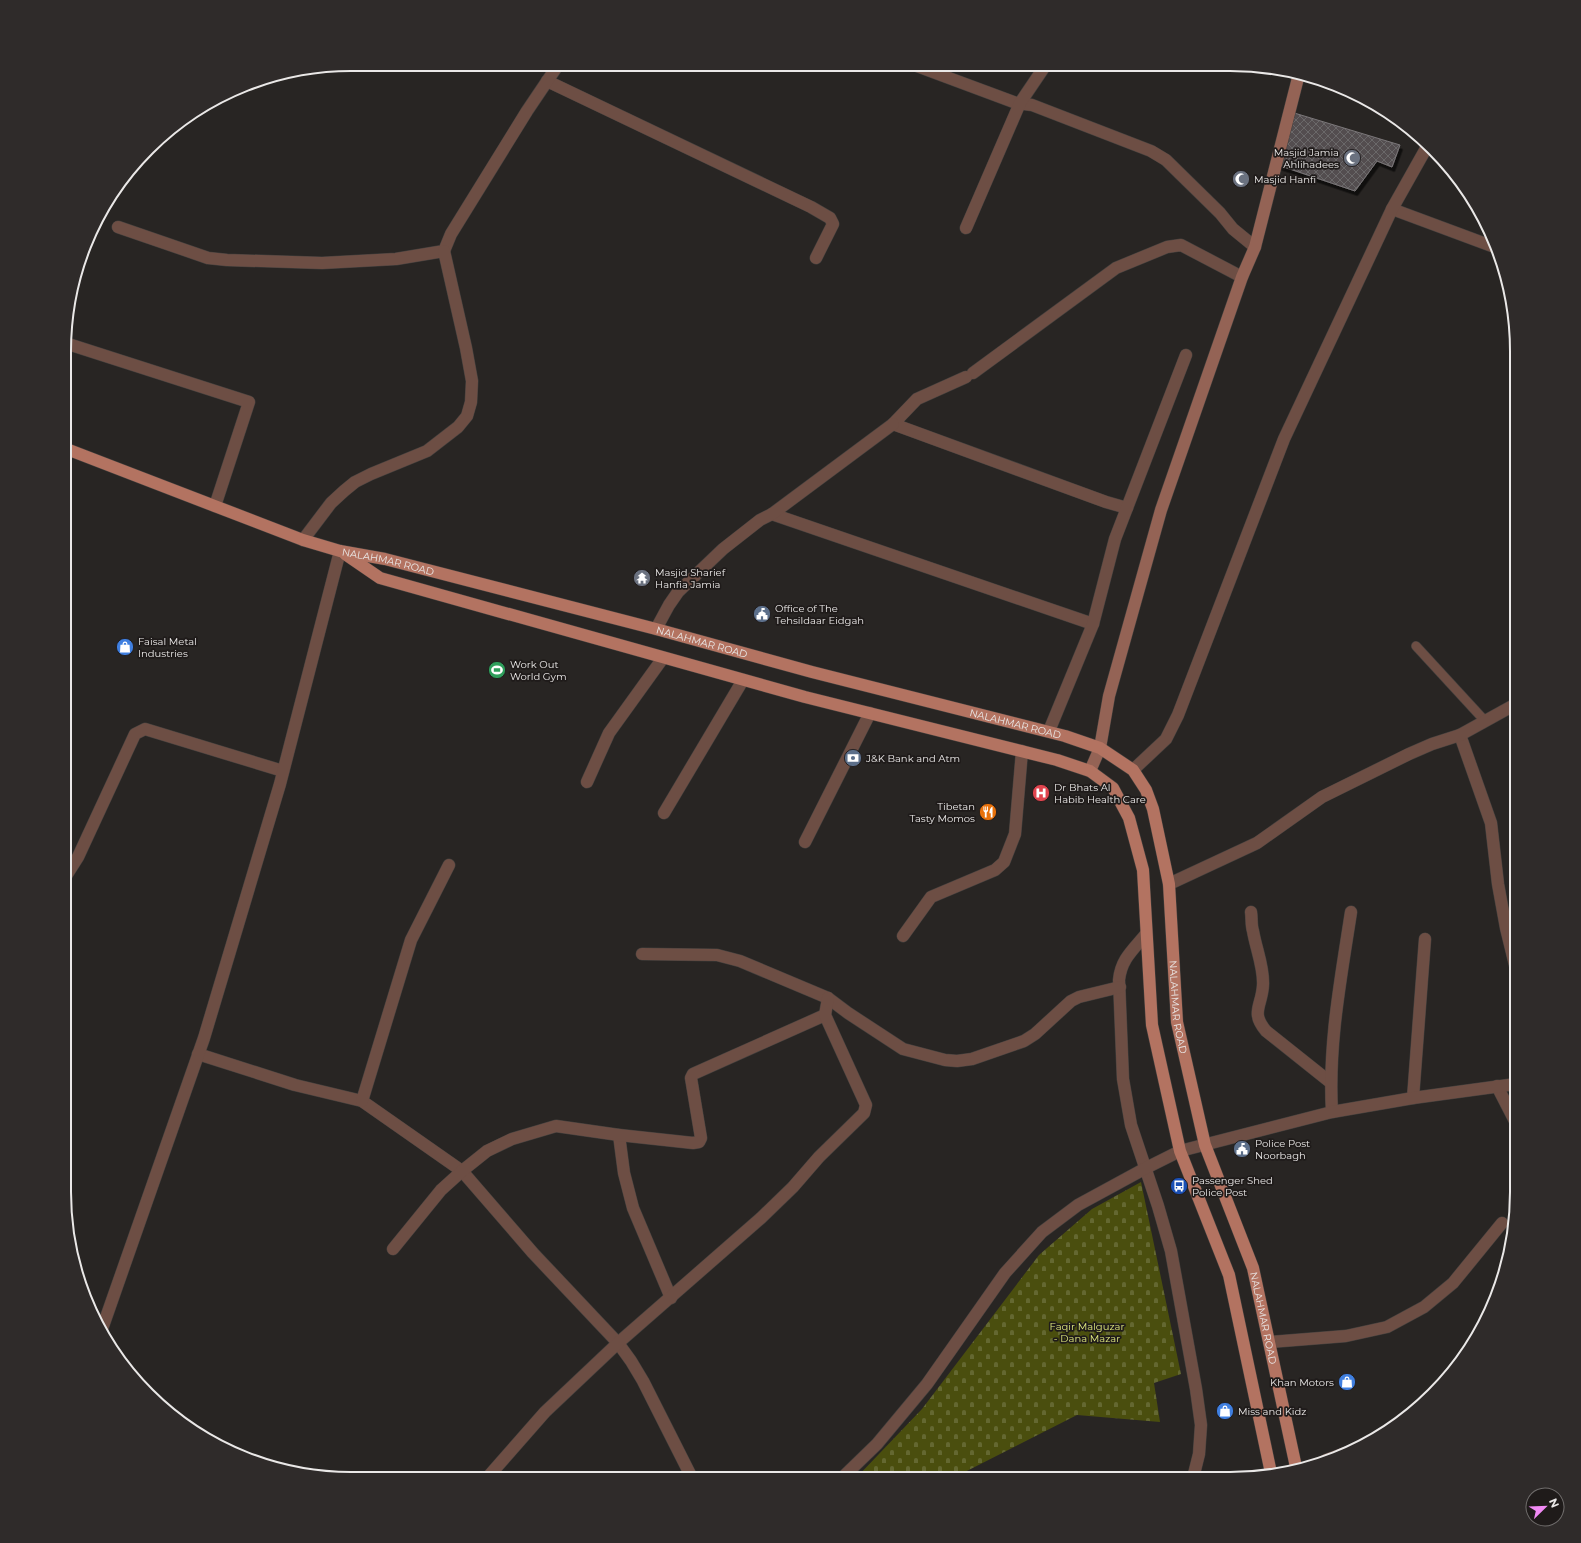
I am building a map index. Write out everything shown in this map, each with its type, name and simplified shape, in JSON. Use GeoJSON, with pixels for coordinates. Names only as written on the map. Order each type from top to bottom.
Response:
{"type":"FeatureCollection","features":[{"type":"Feature","properties":{"kind":"main road"},"geometry":{"type":"LineString","coordinates":[[71,451],[302,540],[340,551]]}},
{"type":"Feature","properties":{"kind":"main road","name":"NALAHMAR ROAD"},"geometry":{"type":"LineString","coordinates":[[340,551],[385,559],[656,629],[812,672],[1065,736],[1100,748],[1133,770],[1146,790],[1153,808],[1169,884],[1178,1022],[1205,1145],[1253,1268],[1295,1464]]}},
{"type":"Feature","properties":{"kind":"main road","name":"NALAHMAR ROAD"},"geometry":{"type":"LineString","coordinates":[[340,551],[380,578],[743,680],[1057,760],[1090,771],[1113,788],[1129,818],[1143,870],[1152,1025],[1180,1151],[1229,1275],[1270,1469]]}},
{"type":"Feature","properties":{"kind":"street"},"geometry":{"type":"LineString","coordinates":[[302,540],[331,503],[355,482],[427,451],[458,427],[467,416],[471,402],[472,381],[444,251],[451,234],[527,111],[554,71]]}},
{"type":"Feature","properties":{"kind":"street"},"geometry":{"type":"LineString","coordinates":[[928,71],[1020,103],[1032,105],[1151,151],[1166,160],[1220,213],[1233,229],[1255,247]]}},
{"type":"Feature","properties":{"kind":"street"},"geometry":{"type":"LineString","coordinates":[[966,228],[1020,103],[1042,71]]}},
{"type":"Feature","properties":{"kind":"street"},"geometry":{"type":"LineString","coordinates":[[1090,771],[1100,748],[1109,696],[1161,510],[1242,277],[1255,247],[1298,80]]}},
{"type":"Feature","properties":{"kind":"street"},"geometry":{"type":"LineString","coordinates":[[547,82],[811,207],[830,218],[832,224],[816,258]]}},
{"type":"Feature","properties":{"kind":"street"},"geometry":{"type":"LineString","coordinates":[[1133,770],[1166,739],[1178,715],[1284,439],[1392,209],[1425,150]]}},
{"type":"Feature","properties":{"kind":"street"},"geometry":{"type":"LineString","coordinates":[[1392,209],[1489,245]]}},
{"type":"Feature","properties":{"kind":"street"},"geometry":{"type":"LineString","coordinates":[[118,227],[208,258],[228,260],[322,263],[396,259],[444,251]]}},
{"type":"Feature","properties":{"kind":"street"},"geometry":{"type":"LineString","coordinates":[[656,629],[678,592],[723,548],[760,520],[772,514],[893,424],[917,399],[969,375],[1116,268],[1167,247],[1181,244],[1242,277]]}},
{"type":"Feature","properties":{"kind":"street"},"geometry":{"type":"LineString","coordinates":[[71,345],[249,402],[215,506]]}},
{"type":"Feature","properties":{"kind":"street"},"geometry":{"type":"LineString","coordinates":[[1049,732],[1093,624],[1115,539],[1186,355]]}},
{"type":"Feature","properties":{"kind":"street"},"geometry":{"type":"LineString","coordinates":[[893,424],[1106,502],[1127,508]]}},
{"type":"Feature","properties":{"kind":"street"},"geometry":{"type":"LineString","coordinates":[[772,514],[1093,624]]}},
{"type":"Feature","properties":{"kind":"street"},"geometry":{"type":"LineString","coordinates":[[104,1323],[198,1054],[283,772],[340,551]]}},
{"type":"Feature","properties":{"kind":"street"},"geometry":{"type":"LineString","coordinates":[[587,782],[609,733],[663,658]]}},
{"type":"Feature","properties":{"kind":"street"},"geometry":{"type":"LineString","coordinates":[[664,813],[743,680]]}},
{"type":"Feature","properties":{"kind":"street"},"geometry":{"type":"LineString","coordinates":[[1169,884],[1257,843],[1322,797],[1409,754],[1432,744],[1460,735],[1510,707]]}},
{"type":"Feature","properties":{"kind":"street"},"geometry":{"type":"LineString","coordinates":[[806,842],[870,713]]}},
{"type":"Feature","properties":{"kind":"street"},"geometry":{"type":"LineString","coordinates":[[71,868],[78,857],[135,734],[145,729],[283,772]]}},
{"type":"Feature","properties":{"kind":"street"},"geometry":{"type":"LineString","coordinates":[[1460,735],[1491,823],[1498,884],[1510,944]]}},
{"type":"Feature","properties":{"kind":"street"},"geometry":{"type":"LineString","coordinates":[[903,936],[931,897],[995,870],[1004,862],[1015,834],[1022,751]]}},
{"type":"Feature","properties":{"kind":"street"},"geometry":{"type":"LineString","coordinates":[[362,1101],[411,940],[449,865]]}},
{"type":"Feature","properties":{"kind":"street"},"geometry":{"type":"LineString","coordinates":[[1251,912],[1252,929],[1262,969],[1263,980],[1257,1014],[1259,1023],[1266,1031],[1330,1082]]}},
{"type":"Feature","properties":{"kind":"street"},"geometry":{"type":"LineString","coordinates":[[1332,1112],[1330,1082],[1334,1022],[1351,912]]}},
{"type":"Feature","properties":{"kind":"street"},"geometry":{"type":"LineString","coordinates":[[1146,934],[1125,958],[1120,970],[1123,1079],[1131,1125],[1146,1168],[1170,1251],[1196,1388],[1201,1425],[1199,1454],[1195,1472]]}},
{"type":"Feature","properties":{"kind":"street"},"geometry":{"type":"LineString","coordinates":[[1413,1098],[1425,939]]}},
{"type":"Feature","properties":{"kind":"street"},"geometry":{"type":"LineString","coordinates":[[642,954],[717,955],[740,961],[828,998],[903,1049],[945,1060],[957,1061],[972,1059],[1024,1041],[1035,1034],[1070,1002],[1079,997],[1120,987]]}},
{"type":"Feature","properties":{"kind":"street"},"geometry":{"type":"LineString","coordinates":[[492,1472],[545,1412],[618,1343],[761,1218],[793,1187],[819,1156],[864,1114],[866,1105],[825,1015],[828,998]]}},
{"type":"Feature","properties":{"kind":"street"},"geometry":{"type":"LineString","coordinates":[[393,1249],[441,1190],[487,1151],[512,1139],[556,1126],[619,1135],[693,1143],[699,1142],[701,1138],[691,1078],[693,1074],[825,1015]]}},
{"type":"Feature","properties":{"kind":"street"},"geometry":{"type":"LineString","coordinates":[[198,1054],[295,1085],[362,1101],[462,1171],[533,1253],[618,1343],[643,1381],[689,1472]]}},
{"type":"Feature","properties":{"kind":"street"},"geometry":{"type":"LineString","coordinates":[[848,1472],[877,1444],[927,1384],[1005,1273],[1042,1232],[1078,1205],[1180,1151],[1332,1112],[1413,1098],[1510,1085]]}},
{"type":"Feature","properties":{"kind":"street"},"geometry":{"type":"LineString","coordinates":[[1498,1086],[1510,1111]]}},
{"type":"Feature","properties":{"kind":"street"},"geometry":{"type":"LineString","coordinates":[[619,1135],[624,1173],[633,1208],[671,1298]]}},
{"type":"Feature","properties":{"kind":"street"},"geometry":{"type":"LineString","coordinates":[[1270,1342],[1346,1336],[1387,1327],[1424,1307],[1453,1282],[1502,1223]]}},
{"type":"Feature","properties":{"kind":"lane"},"geometry":{"type":"LineString","coordinates":[[1416,646],[1485,721]]}},
{"type":"Feature","properties":{"kind":"green space","name":"Faqir Malguzar - Dana Mazar"},"geometry":{"type":"Polygon","coordinates":[[[1141,1182],[1181,1374],[1154,1383],[1160,1422],[1077,1415],[965,1472],[862,1472],[922,1409],[1039,1255],[1092,1209],[1141,1182]]]}},
{"type":"Feature","properties":{"kind":"building"},"geometry":{"type":"Polygon","coordinates":[[[1291,112],[1400,145],[1392,167],[1377,161],[1355,191],[1278,165],[1291,112]]]}},
{"type":"Feature","properties":{"kind":"place","name":"Masjid Jamia Ahlihadees"},"geometry":{"type":"Point","coordinates":[1352,158]}},
{"type":"Feature","properties":{"kind":"place","name":"Masjid Hanfi"},"geometry":{"type":"Point","coordinates":[1241,179]}},
{"type":"Feature","properties":{"kind":"place","name":"Masjid Sharief Hanfia Jamia"},"geometry":{"type":"Point","coordinates":[642,578]}},
{"type":"Feature","properties":{"kind":"place","name":"Office of The Tehsildaar Eidgah"},"geometry":{"type":"Point","coordinates":[762,614]}},
{"type":"Feature","properties":{"kind":"place","name":"Faisal Metal Industries"},"geometry":{"type":"Point","coordinates":[125,647]}},
{"type":"Feature","properties":{"kind":"place","name":"Work Out World Gym"},"geometry":{"type":"Point","coordinates":[497,670]}},
{"type":"Feature","properties":{"kind":"place","name":"J&K Bank and Atm"},"geometry":{"type":"Point","coordinates":[853,758]}},
{"type":"Feature","properties":{"kind":"place","name":"Dr Bhats Al Habib Health Care"},"geometry":{"type":"Point","coordinates":[1041,793]}},
{"type":"Feature","properties":{"kind":"place","name":"Tibetan Tasty Momos"},"geometry":{"type":"Point","coordinates":[988,812]}},
{"type":"Feature","properties":{"kind":"place","name":"Police Post Noorbagh"},"geometry":{"type":"Point","coordinates":[1242,1149]}},
{"type":"Feature","properties":{"kind":"place","name":"Passenger Shed Police Post"},"geometry":{"type":"Point","coordinates":[1179,1186]}},
{"type":"Feature","properties":{"kind":"place","name":"Khan Motors"},"geometry":{"type":"Point","coordinates":[1347,1382]}},
{"type":"Feature","properties":{"kind":"place","name":"Miss and Kidz"},"geometry":{"type":"Point","coordinates":[1225,1411]}}]}
